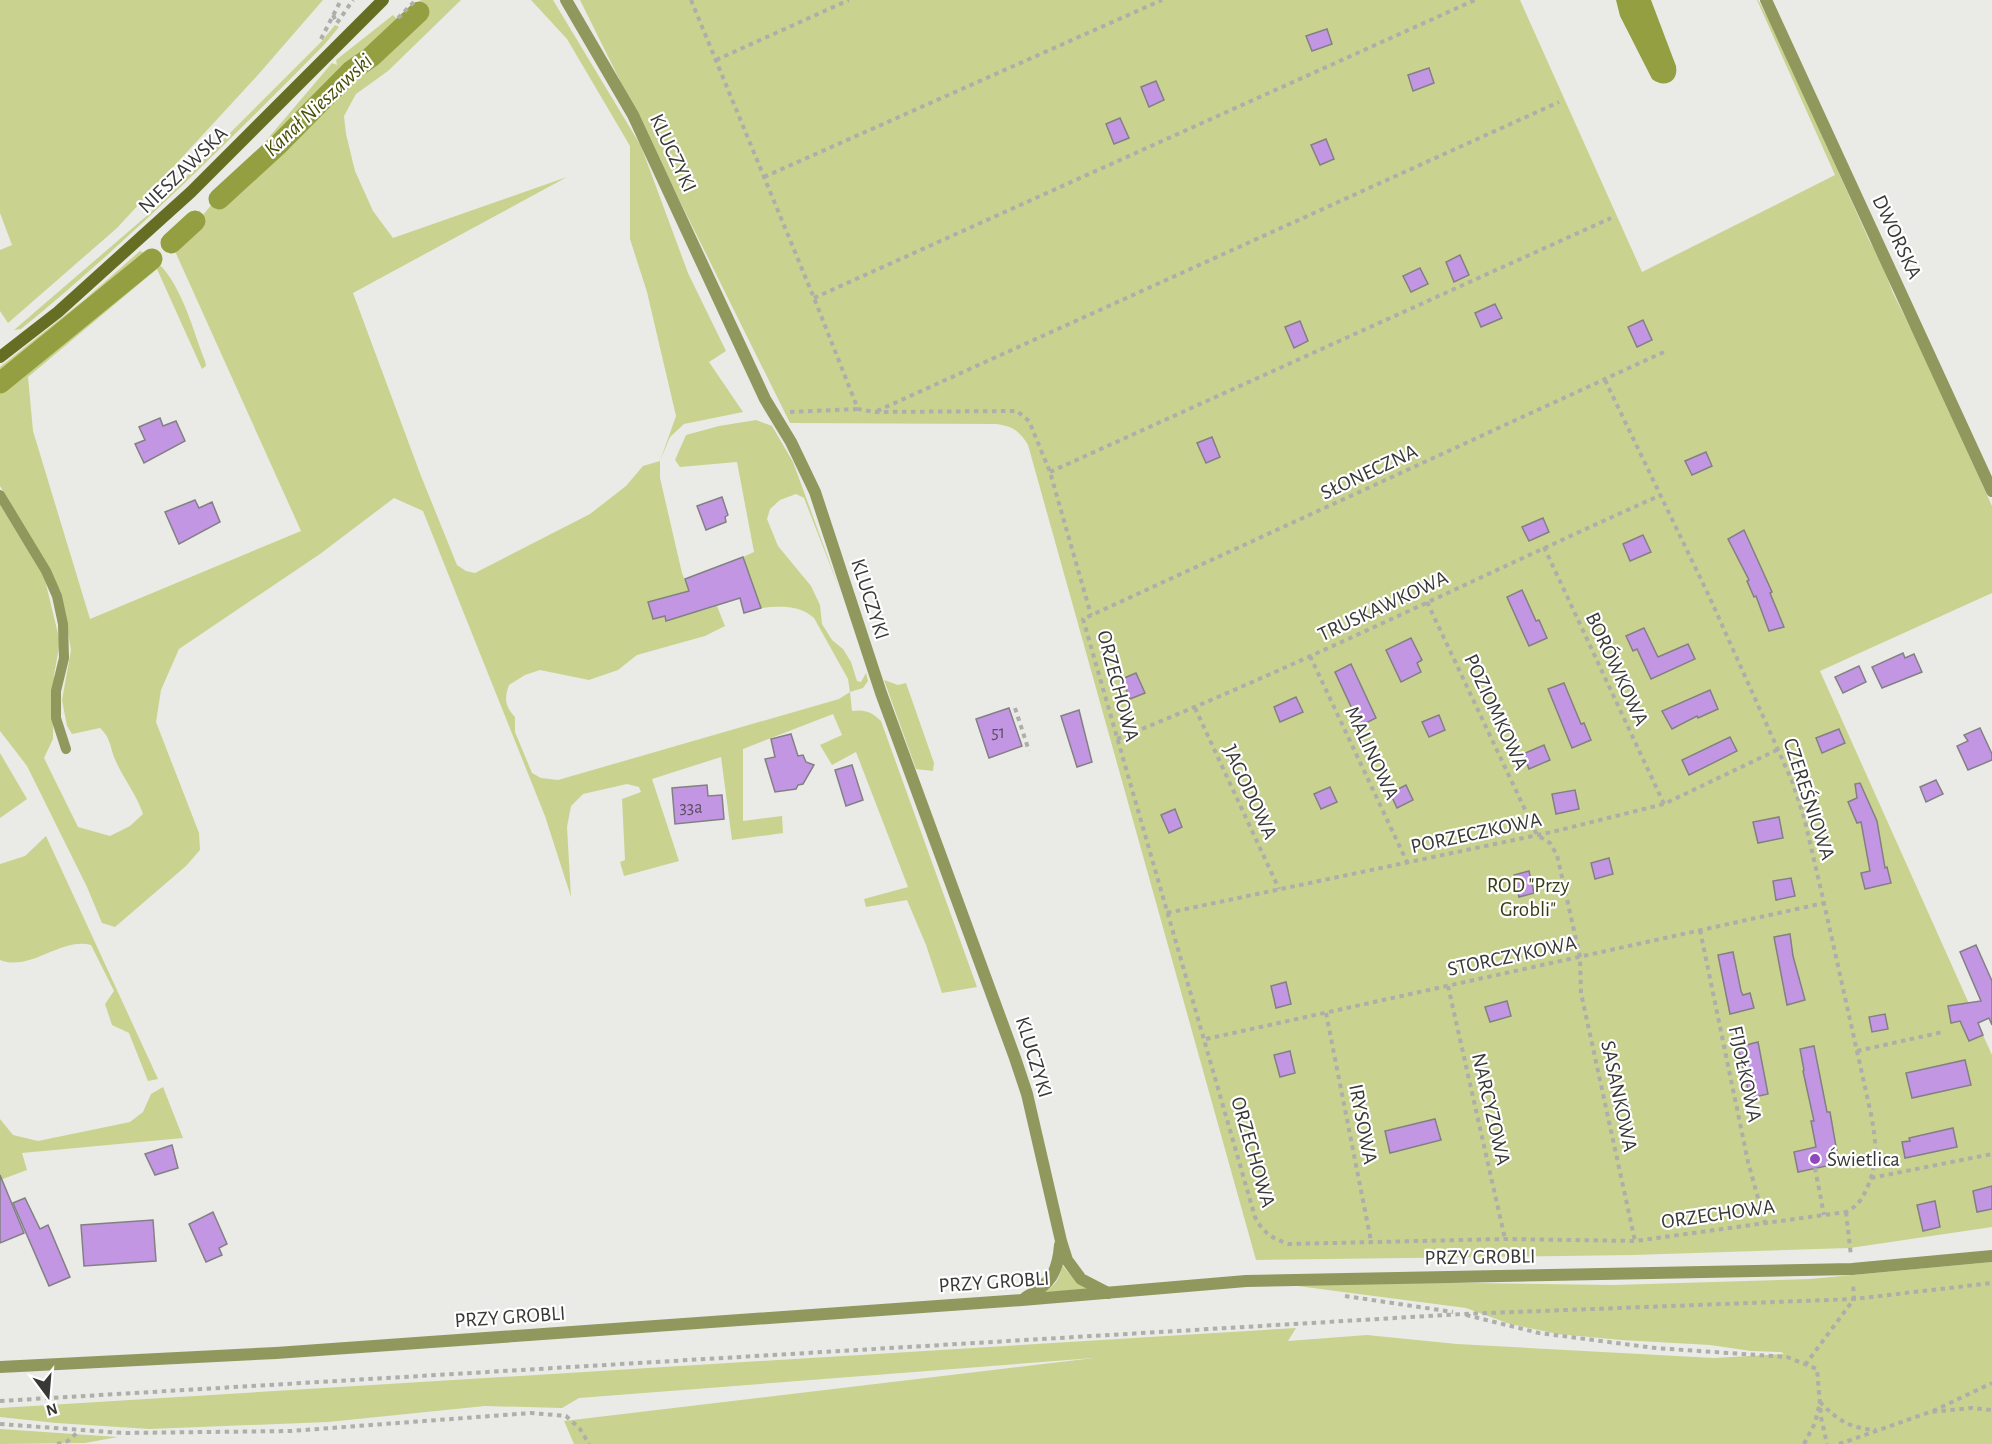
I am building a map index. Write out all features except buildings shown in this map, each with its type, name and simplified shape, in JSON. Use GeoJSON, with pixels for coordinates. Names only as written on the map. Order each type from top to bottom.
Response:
{"type":"FeatureCollection","features":[{"type":"Feature","properties":{"kind":"main road","name":"NIESZAWSKA"},"geometry":{"type":"LineString","coordinates":[[0,357],[58,312],[191,192],[383,0]]}},
{"type":"Feature","properties":{"kind":"street","name":"KLUCZYKI"},"geometry":{"type":"LineString","coordinates":[[566,0],[633,115],[773,413],[791,442],[815,492],[881,693],[1016,1058],[1060,1241],[1068,1260],[1081,1279],[1108,1293]]}},
{"type":"Feature","properties":{"kind":"street","name":"DWORSKA"},"geometry":{"type":"LineString","coordinates":[[1766,0],[1992,491]]}},
{"type":"Feature","properties":{"kind":"street","name":"KLUCZYKI"},"geometry":{"type":"LineString","coordinates":[[1022,1300],[1051,1280],[1059,1262],[1060,1241]]}},
{"type":"Feature","properties":{"kind":"street","name":"PRZY GROBLI"},"geometry":{"type":"LineString","coordinates":[[0,1367],[276,1353],[1022,1300],[1246,1281],[1852,1269],[1992,1256]]}},
{"type":"Feature","properties":{"kind":"lane"},"geometry":{"type":"LineString","coordinates":[[0,495],[46,571],[57,596],[63,624],[64,658],[56,691],[56,718],[66,749]]}},
{"type":"Feature","properties":{"kind":"path"},"geometry":{"type":"LineString","coordinates":[[320,41],[341,0]]}},
{"type":"Feature","properties":{"kind":"path"},"geometry":{"type":"LineString","coordinates":[[333,14],[337,23],[353,0]]}},
{"type":"Feature","properties":{"kind":"path"},"geometry":{"type":"LineString","coordinates":[[398,18],[416,0]]}},
{"type":"Feature","properties":{"kind":"path"},"geometry":{"type":"LineString","coordinates":[[691,0],[858,409]]}},
{"type":"Feature","properties":{"kind":"path"},"geometry":{"type":"LineString","coordinates":[[716,60],[849,0]]}},
{"type":"Feature","properties":{"kind":"path"},"geometry":{"type":"LineString","coordinates":[[764,177],[1162,0]]}},
{"type":"Feature","properties":{"kind":"path"},"geometry":{"type":"LineString","coordinates":[[814,297],[1475,0]]}},
{"type":"Feature","properties":{"kind":"path"},"geometry":{"type":"LineString","coordinates":[[875,412],[1559,102]]}},
{"type":"Feature","properties":{"kind":"path"},"geometry":{"type":"LineString","coordinates":[[1050,472],[1611,218]]}},
{"type":"Feature","properties":{"kind":"path","name":"SŁONECZNA"},"geometry":{"type":"LineString","coordinates":[[1083,619],[1666,351]]}},
{"type":"Feature","properties":{"kind":"path","name":"CZEREŚNIOWA"},"geometry":{"type":"LineString","coordinates":[[1605,380],[1779,749],[1804,818],[1875,1140],[1876,1162],[1863,1198],[1856,1207],[1846,1212]]}},
{"type":"Feature","properties":{"kind":"path"},"geometry":{"type":"LineString","coordinates":[[773,413],[858,409],[875,412],[1017,411],[1029,421],[1050,472],[1091,615]]}},
{"type":"Feature","properties":{"kind":"path","name":"TRUSKAWKOWA"},"geometry":{"type":"LineString","coordinates":[[1117,739],[1195,708],[1311,656],[1661,495]]}},
{"type":"Feature","properties":{"kind":"path","name":"BORÓWKOWA"},"geometry":{"type":"LineString","coordinates":[[1544,547],[1664,804]]}},
{"type":"Feature","properties":{"kind":"path","name":"POZIOMKOWA"},"geometry":{"type":"LineString","coordinates":[[1427,602],[1537,835]]}},
{"type":"Feature","properties":{"kind":"path","name":"ORZECHOWA"},"geometry":{"type":"LineString","coordinates":[[1083,619],[1167,913],[1206,1039],[1255,1217],[1261,1229],[1279,1241],[1289,1244],[1505,1239],[1635,1241],[1846,1212]]}},
{"type":"Feature","properties":{"kind":"path","name":"MALINOWA"},"geometry":{"type":"LineString","coordinates":[[1311,656],[1407,862]]}},
{"type":"Feature","properties":{"kind":"path"},"geometry":{"type":"LineString","coordinates":[[1015,708],[1029,751]]}},
{"type":"Feature","properties":{"kind":"path","name":"JAGODOWA"},"geometry":{"type":"LineString","coordinates":[[1195,708],[1279,889]]}},
{"type":"Feature","properties":{"kind":"path","name":"PORZECZKOWA"},"geometry":{"type":"LineString","coordinates":[[1167,913],[1552,832],[1664,804],[1779,749]]}},
{"type":"Feature","properties":{"kind":"path"},"geometry":{"type":"LineString","coordinates":[[1537,835],[1550,843],[1552,832]]}},
{"type":"Feature","properties":{"kind":"path","name":"SASANKOWA"},"geometry":{"type":"LineString","coordinates":[[1550,843],[1557,855],[1580,957],[1581,993],[1635,1241]]}},
{"type":"Feature","properties":{"kind":"path","name":"STORCZYKOWA"},"geometry":{"type":"LineString","coordinates":[[1206,1039],[1824,903]]}},
{"type":"Feature","properties":{"kind":"path","name":"FIJOŁKOWA"},"geometry":{"type":"LineString","coordinates":[[1700,930],[1748,1162],[1765,1223]]}},
{"type":"Feature","properties":{"kind":"path","name":"NARCYZOWA"},"geometry":{"type":"LineString","coordinates":[[1448,986],[1505,1239]]}},
{"type":"Feature","properties":{"kind":"path","name":"IRYSOWA"},"geometry":{"type":"LineString","coordinates":[[1326,1012],[1371,1241]]}},
{"type":"Feature","properties":{"kind":"path"},"geometry":{"type":"LineString","coordinates":[[1857,1051],[1943,1032]]}},
{"type":"Feature","properties":{"kind":"path"},"geometry":{"type":"LineString","coordinates":[[1871,1178],[1992,1154]]}},
{"type":"Feature","properties":{"kind":"path"},"geometry":{"type":"LineString","coordinates":[[1815,1168],[1824,1215]]}},
{"type":"Feature","properties":{"kind":"path"},"geometry":{"type":"LineString","coordinates":[[1846,1212],[1850,1248]]}},
{"type":"Feature","properties":{"kind":"path"},"geometry":{"type":"LineString","coordinates":[[1805,1365],[1854,1299],[1852,1269]]}},
{"type":"Feature","properties":{"kind":"path"},"geometry":{"type":"LineString","coordinates":[[0,1401],[1462,1314],[1854,1299],[1992,1283]]}},
{"type":"Feature","properties":{"kind":"path"},"geometry":{"type":"LineString","coordinates":[[1337,1295],[1462,1314],[1539,1333],[1655,1348],[1787,1357],[1817,1370],[1827,1444]]}},
{"type":"Feature","properties":{"kind":"path"},"geometry":{"type":"LineString","coordinates":[[1839,1444],[1930,1412],[1992,1383]]}},
{"type":"Feature","properties":{"kind":"path"},"geometry":{"type":"LineString","coordinates":[[1820,1402],[1834,1417],[1848,1425],[1879,1430]]}},
{"type":"Feature","properties":{"kind":"path"},"geometry":{"type":"LineString","coordinates":[[1804,1444],[1815,1423],[1820,1402]]}},
{"type":"Feature","properties":{"kind":"path"},"geometry":{"type":"LineString","coordinates":[[1930,1412],[1972,1408],[1992,1410]]}},
{"type":"Feature","properties":{"kind":"path"},"geometry":{"type":"LineString","coordinates":[[0,1424],[123,1433],[291,1431],[531,1413],[566,1416],[580,1430],[589,1444]]}},
{"type":"Feature","properties":{"kind":"path"},"geometry":{"type":"LineString","coordinates":[[57,1444],[68,1441],[80,1430]]}},
{"type":"Feature","properties":{"kind":"green space"},"geometry":{"type":"Polygon","coordinates":[[[0,0],[323,0],[257,76],[117,228],[8,323],[0,311],[0,250],[12,245],[0,213],[0,0]]]}},
{"type":"Feature","properties":{"kind":"green space"},"geometry":{"type":"Polygon","coordinates":[[[421,0],[461,0],[388,71],[356,94],[344,116],[355,171],[373,211],[393,238],[567,177],[353,293],[421,476],[457,565],[466,571],[475,573],[590,514],[626,486],[643,466],[660,461],[660,478],[682,573],[697,612],[717,606],[725,626],[705,636],[637,655],[618,670],[589,680],[540,670],[525,675],[509,685],[506,702],[515,717],[515,732],[532,773],[541,778],[558,780],[839,699],[850,692],[852,711],[868,712],[881,721],[977,987],[942,993],[926,945],[907,900],[866,907],[864,899],[908,887],[856,752],[832,765],[820,745],[842,735],[833,714],[743,749],[743,821],[782,816],[783,833],[732,840],[721,757],[652,779],[679,861],[624,876],[620,862],[625,860],[622,799],[641,792],[639,787],[627,784],[583,794],[571,806],[567,827],[571,897],[545,816],[423,511],[394,498],[320,554],[179,649],[161,690],[156,722],[199,833],[200,850],[186,866],[115,927],[102,923],[87,887],[27,766],[0,731],[0,505],[44,576],[60,642],[54,675],[53,739],[44,758],[78,827],[110,836],[130,826],[143,814],[103,731],[100,728],[72,734],[67,726],[62,700],[71,650],[61,592],[0,486],[0,367],[84,300],[140,251],[153,259],[174,283],[205,361],[206,366],[202,369],[157,269],[28,377],[33,431],[90,619],[301,531],[174,249],[332,63],[337,65],[336,60],[393,15],[399,21],[421,0]]]}},
{"type":"Feature","properties":{"kind":"green space"},"geometry":{"type":"Polygon","coordinates":[[[531,0],[553,0],[641,146],[688,273],[726,351],[709,362],[743,412],[684,424],[670,437],[660,461],[676,416],[647,292],[630,239],[630,146],[567,39],[531,0]]]}},
{"type":"Feature","properties":{"kind":"green space","name":"ROD \"Przy Grobli\""},"geometry":{"type":"Polygon","coordinates":[[[580,0],[1520,0],[1642,272],[1835,175],[1758,0],[1776,33],[1992,506],[1992,593],[1820,671],[1992,1055],[1992,1227],[1850,1248],[1633,1255],[1256,1260],[1028,445],[1015,430],[996,424],[790,423],[580,0]]]}},
{"type":"Feature","properties":{"kind":"green space"},"geometry":{"type":"Polygon","coordinates":[[[335,25],[339,27],[324,45],[177,191],[61,296],[21,329],[14,330],[150,213],[321,42],[335,25]]]}},
{"type":"Feature","properties":{"kind":"green space"},"geometry":{"type":"Polygon","coordinates":[[[756,420],[772,426],[793,462],[841,593],[804,498],[796,494],[780,500],[770,509],[767,519],[778,546],[811,586],[820,605],[822,624],[851,662],[857,681],[861,682],[866,673],[868,681],[863,688],[850,692],[848,679],[814,618],[796,609],[761,608],[743,557],[754,552],[737,462],[680,467],[675,460],[686,435],[719,426],[756,420]]]}},
{"type":"Feature","properties":{"kind":"green space"},"geometry":{"type":"Polygon","coordinates":[[[884,680],[898,685],[906,683],[934,763],[933,771],[916,769],[884,680]]]}},
{"type":"Feature","properties":{"kind":"green space"},"geometry":{"type":"Polygon","coordinates":[[[0,753],[27,799],[0,818],[0,753]]]}},
{"type":"Feature","properties":{"kind":"green space"},"geometry":{"type":"Polygon","coordinates":[[[46,836],[158,1079],[148,1081],[129,1033],[112,1025],[105,1004],[114,991],[91,945],[68,946],[23,962],[0,960],[0,864],[25,856],[46,836]]]}},
{"type":"Feature","properties":{"kind":"green space"},"geometry":{"type":"Polygon","coordinates":[[[163,1087],[183,1138],[22,1153],[27,1170],[0,1180],[0,1119],[13,1135],[38,1141],[130,1122],[143,1112],[151,1094],[163,1087]]]}},
{"type":"Feature","properties":{"kind":"green space"},"geometry":{"type":"Polygon","coordinates":[[[1992,1262],[1992,1444],[574,1444],[564,1421],[1094,1358],[579,1398],[562,1408],[485,1406],[328,1422],[150,1429],[0,1417],[0,1408],[1296,1328],[1288,1341],[1367,1335],[1457,1344],[1714,1358],[1784,1354],[1710,1345],[1558,1334],[1510,1324],[1466,1308],[1282,1284],[1321,1281],[1613,1285],[1810,1279],[1992,1262]]]}},
{"type":"Feature","properties":{"kind":"green space"},"geometry":{"type":"Polygon","coordinates":[[[1062,1265],[1073,1278],[1091,1289],[1041,1293],[1056,1282],[1062,1265]]]}},
{"type":"Feature","properties":{"kind":"green space"},"geometry":{"type":"Polygon","coordinates":[[[0,1429],[118,1437],[85,1443],[0,1444],[0,1429]]]}},
{"type":"Feature","properties":{"kind":"shaded area"},"geometry":{"type":"Polygon","coordinates":[[[1616,0],[1651,0],[1676,66],[1673,80],[1661,83],[1652,79],[1620,16],[1616,0]]]}},
{"type":"Feature","properties":{"kind":"waterway","name":"Kanał Nieszawski"},"geometry":{"type":"LineString","coordinates":[[219,199],[279,144],[351,71],[371,57],[419,12]]}},
{"type":"Feature","properties":{"kind":"waterway","name":"Kanał Nieszawski"},"geometry":{"type":"LineString","coordinates":[[171,243],[195,221]]}},
{"type":"Feature","properties":{"kind":"waterway","name":"Kanał Nieszawski"},"geometry":{"type":"LineString","coordinates":[[0,383],[152,259]]}},
{"type":"Feature","properties":{"kind":"place","name":"Świetlica"},"geometry":{"type":"Point","coordinates":[1815,1159]}}]}
